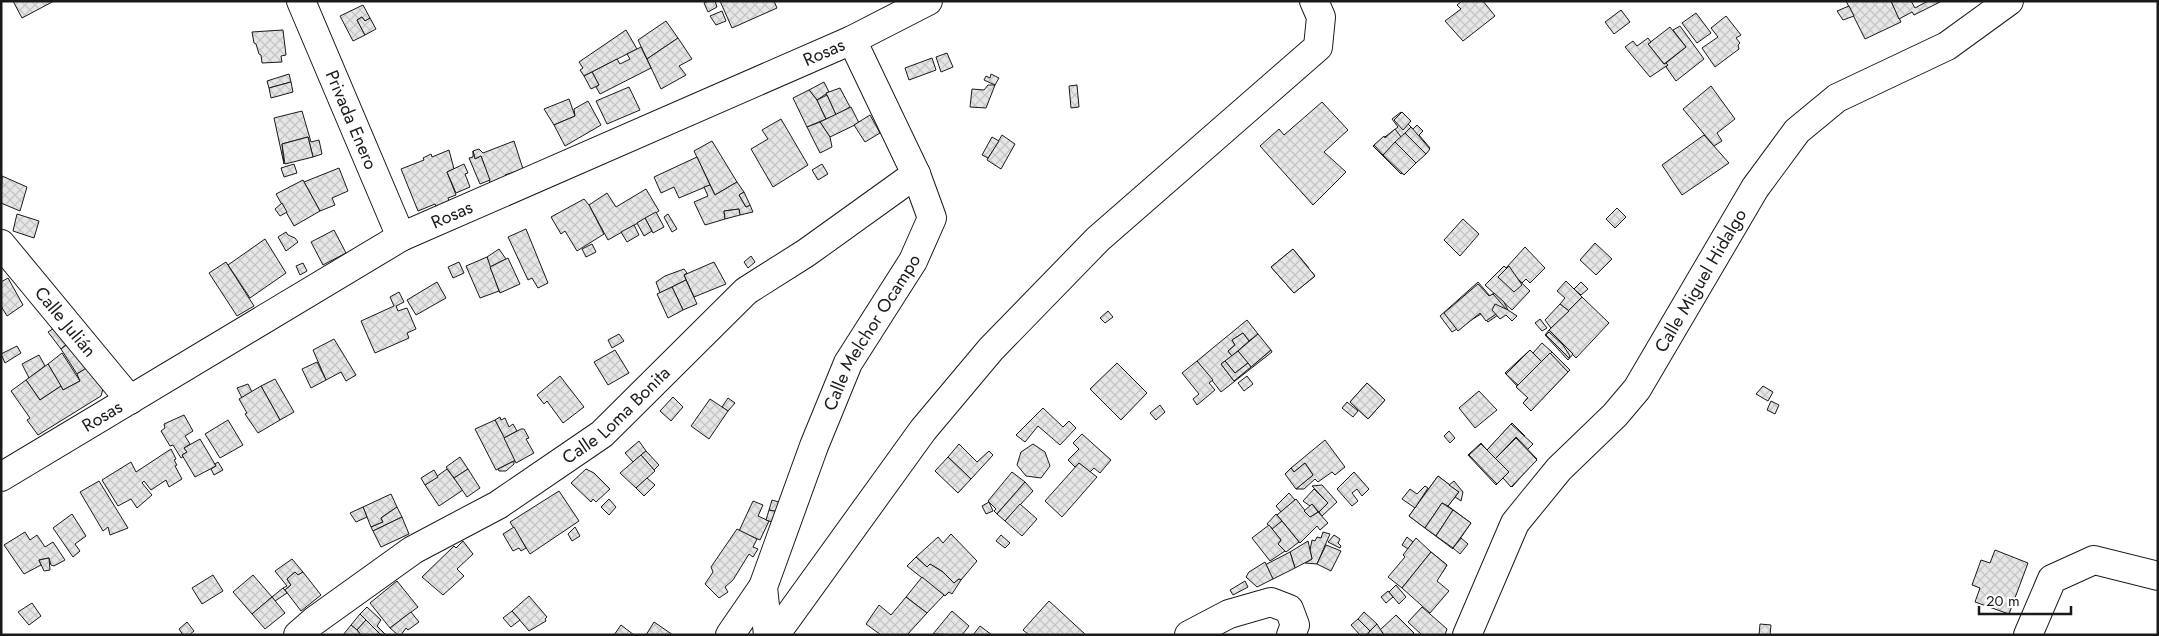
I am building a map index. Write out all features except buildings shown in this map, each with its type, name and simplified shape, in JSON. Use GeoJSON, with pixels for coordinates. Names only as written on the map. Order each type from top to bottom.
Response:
{"type":"FeatureCollection","features":[{"type":"Feature","properties":{"kind":"street","name":"Privada Enero"},"geometry":{"type":"LineString","coordinates":[[301,1],[401,237]]}},
{"type":"Feature","properties":{"kind":"street","name":"Rosas"},"geometry":{"type":"LineString","coordinates":[[1,477],[401,237],[852,40],[928,1]]}},
{"type":"Feature","properties":{"kind":"street"},"geometry":{"type":"LineString","coordinates":[[775,635],[923,430],[991,349],[1098,239],[1318,47],[1321,17],[1314,1]]}},
{"type":"Feature","properties":{"kind":"street","name":"Calle Miguel Hidalgo"},"geometry":{"type":"LineString","coordinates":[[1467,635],[1514,523],[1559,469],[1615,415],[1637,389],[1755,188],[1797,131],[1837,98],[1947,46],[2009,1]]}},
{"type":"Feature","properties":{"kind":"street","name":"Calle Melchor Ocampo"},"geometry":{"type":"LineString","coordinates":[[768,635],[763,587],[814,446],[848,363],[913,261],[932,218],[916,174],[852,40]]}},
{"type":"Feature","properties":{"kind":"street","name":"Calle Loma Bonita"},"geometry":{"type":"LineString","coordinates":[[298,635],[314,621],[412,550],[498,505],[602,434],[746,291],[806,253],[916,174]]}},
{"type":"Feature","properties":{"kind":"street","name":"Calle Julián"},"geometry":{"type":"LineString","coordinates":[[1,244],[130,400]]}},
{"type":"Feature","properties":{"kind":"street"},"geometry":{"type":"LineString","coordinates":[[2028,635],[2052,579],[2094,560],[2158,576]]}},
{"type":"Feature","properties":{"kind":"street"},"geometry":{"type":"LineString","coordinates":[[730,635],[763,587]]}},
{"type":"Feature","properties":{"kind":"street"},"geometry":{"type":"LineString","coordinates":[[1189,635],[1229,614],[1271,602],[1288,609],[1295,625],[1291,635]]}}]}
